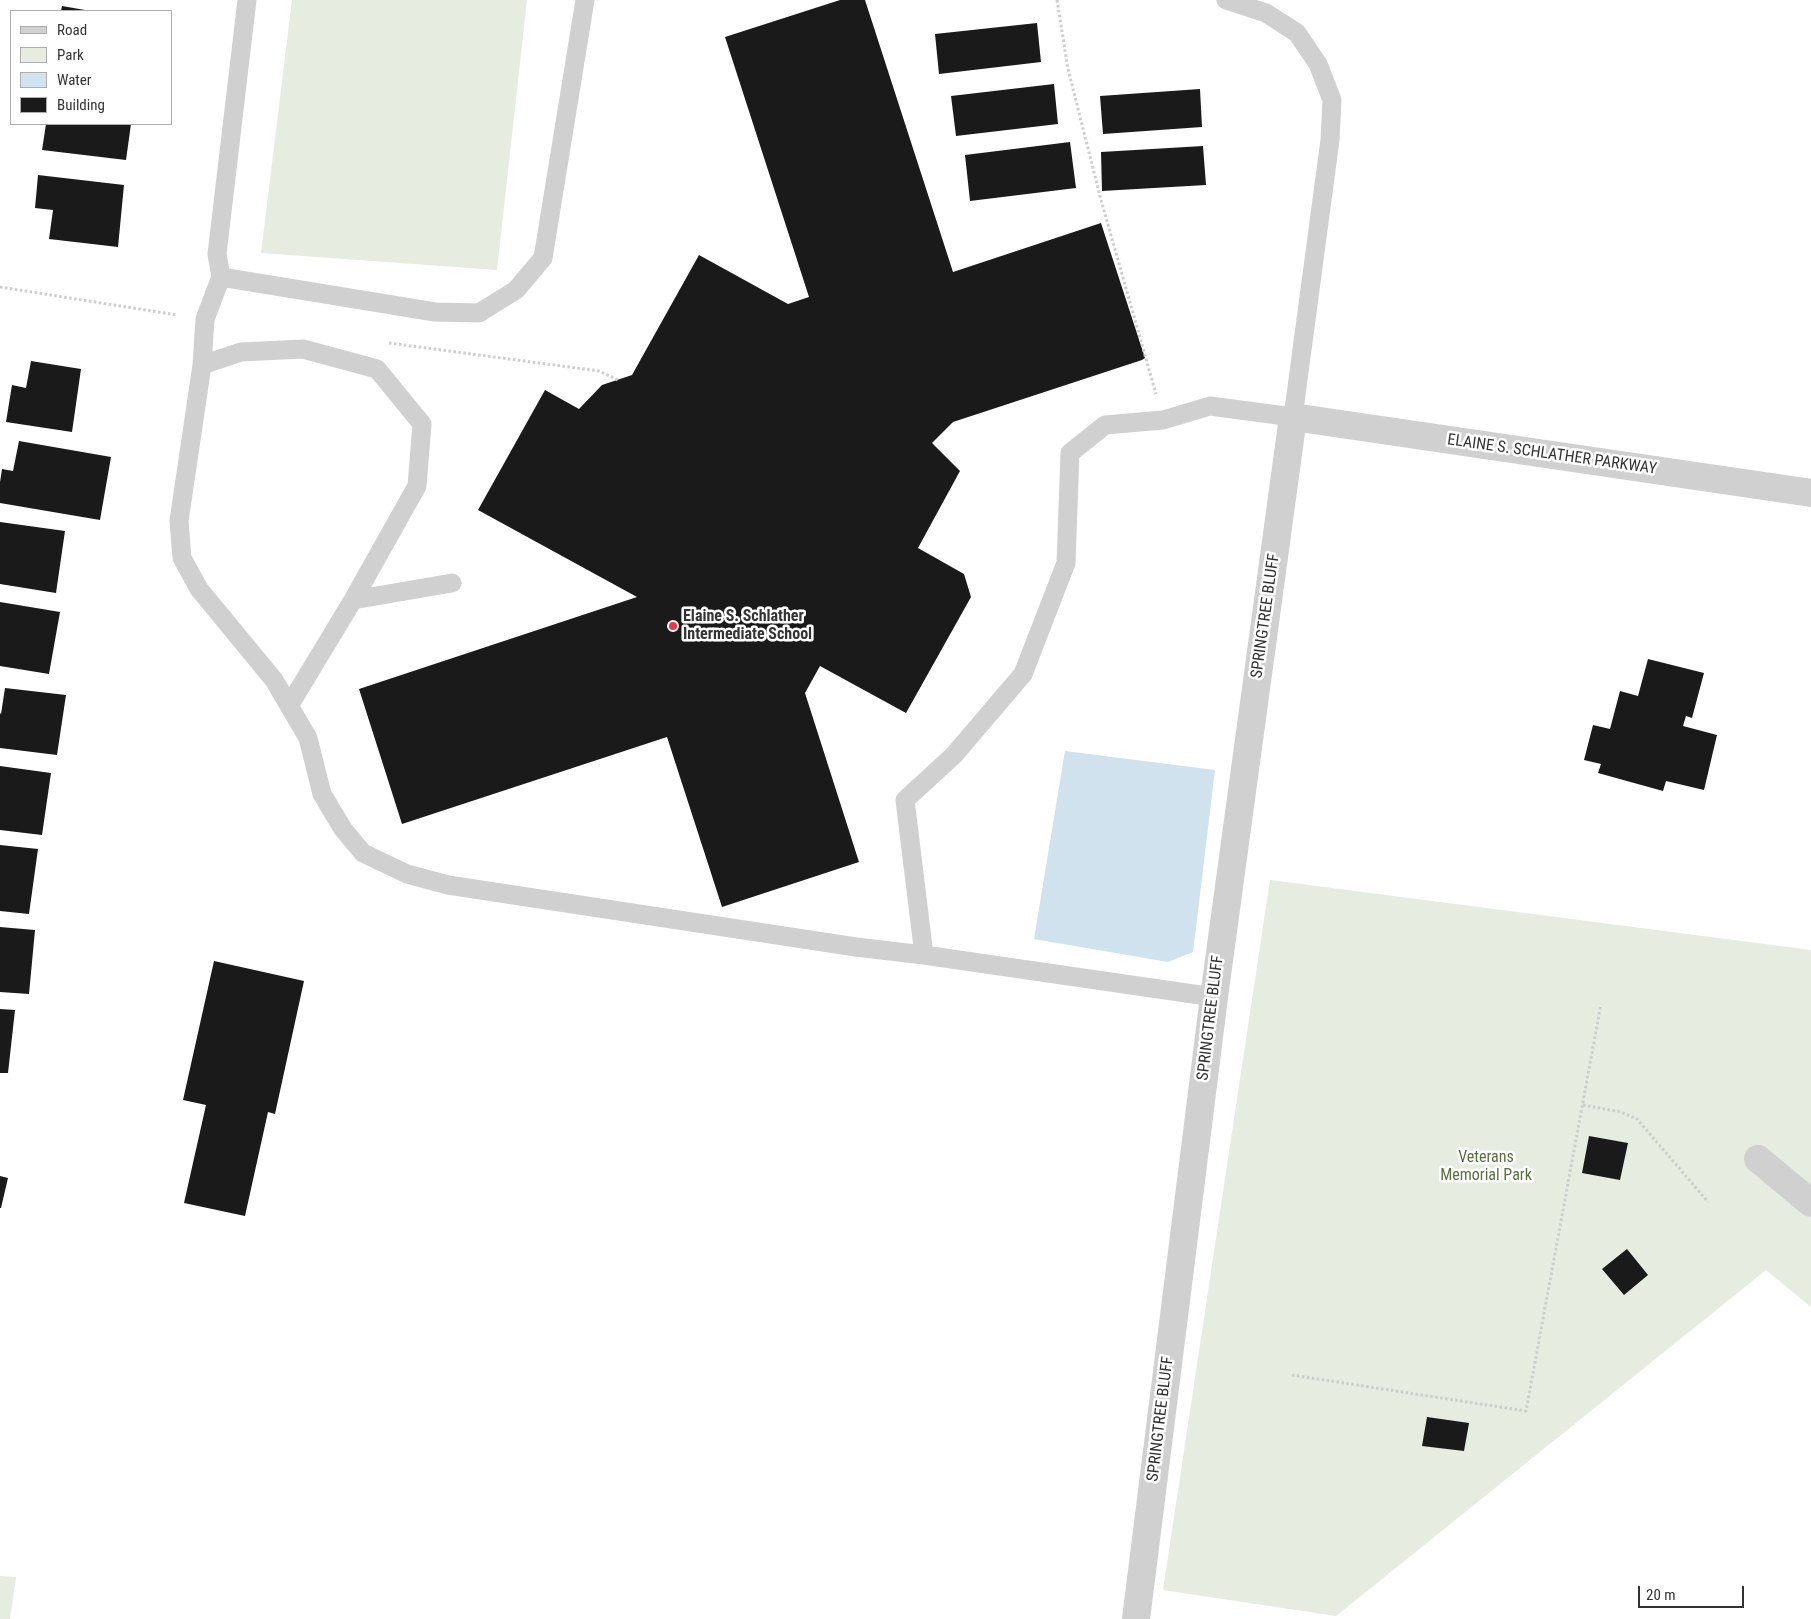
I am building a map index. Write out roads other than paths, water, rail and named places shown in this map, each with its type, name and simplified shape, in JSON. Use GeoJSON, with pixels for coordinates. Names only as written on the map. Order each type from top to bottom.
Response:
{"type":"FeatureCollection","features":[{"type":"Feature","properties":{"kind":"street","name":"ELAINE S. SCHLATHER PARKWAY"},"geometry":{"type":"LineString","coordinates":[[1294,417],[1811,493]]}},
{"type":"Feature","properties":{"kind":"street","name":"SPRINGTREE BLUFF"},"geometry":{"type":"LineString","coordinates":[[1136,1619],[1214,997],[1294,417]]}},
{"type":"Feature","properties":{"kind":"street"},"geometry":{"type":"LineString","coordinates":[[1758,1159],[1811,1203]]}},
{"type":"Feature","properties":{"kind":"lane"},"geometry":{"type":"LineString","coordinates":[[247,0],[216,254],[221,277],[205,319],[202,365],[179,521],[182,558],[199,589],[274,680],[290,706],[308,738],[322,794],[342,829],[363,853],[407,874],[448,885],[856,947],[1214,997]]}},
{"type":"Feature","properties":{"kind":"lane"},"geometry":{"type":"LineString","coordinates":[[221,277],[435,312],[479,313],[516,290],[543,258],[585,0]]}},
{"type":"Feature","properties":{"kind":"lane"},"geometry":{"type":"LineString","coordinates":[[924,955],[905,800],[954,756],[1023,674],[1066,563],[1070,453],[1105,425],[1163,420],[1210,406],[1294,417],[1330,140],[1332,100],[1318,64],[1297,33],[1266,14],[1226,0]]}},
{"type":"Feature","properties":{"kind":"lane"},"geometry":{"type":"LineString","coordinates":[[202,365],[241,352],[303,348],[377,369],[422,424],[417,486],[353,600],[290,706]]}},
{"type":"Feature","properties":{"kind":"lane"},"geometry":{"type":"LineString","coordinates":[[353,600],[452,583]]}},
{"type":"Feature","properties":{"kind":"water"},"geometry":{"type":"Polygon","coordinates":[[[1065,751],[1215,770],[1193,952],[1168,962],[1034,939],[1065,751]]]}},
{"type":"Feature","properties":{"kind":"place","name":"Elaine S. Schlather Intermediate School"},"geometry":{"type":"Point","coordinates":[673,626]}},
{"type":"Feature","properties":{"kind":"park label","name":"Veterans Memorial Park"},"geometry":{"type":"Point","coordinates":[1486,1167]}}]}
